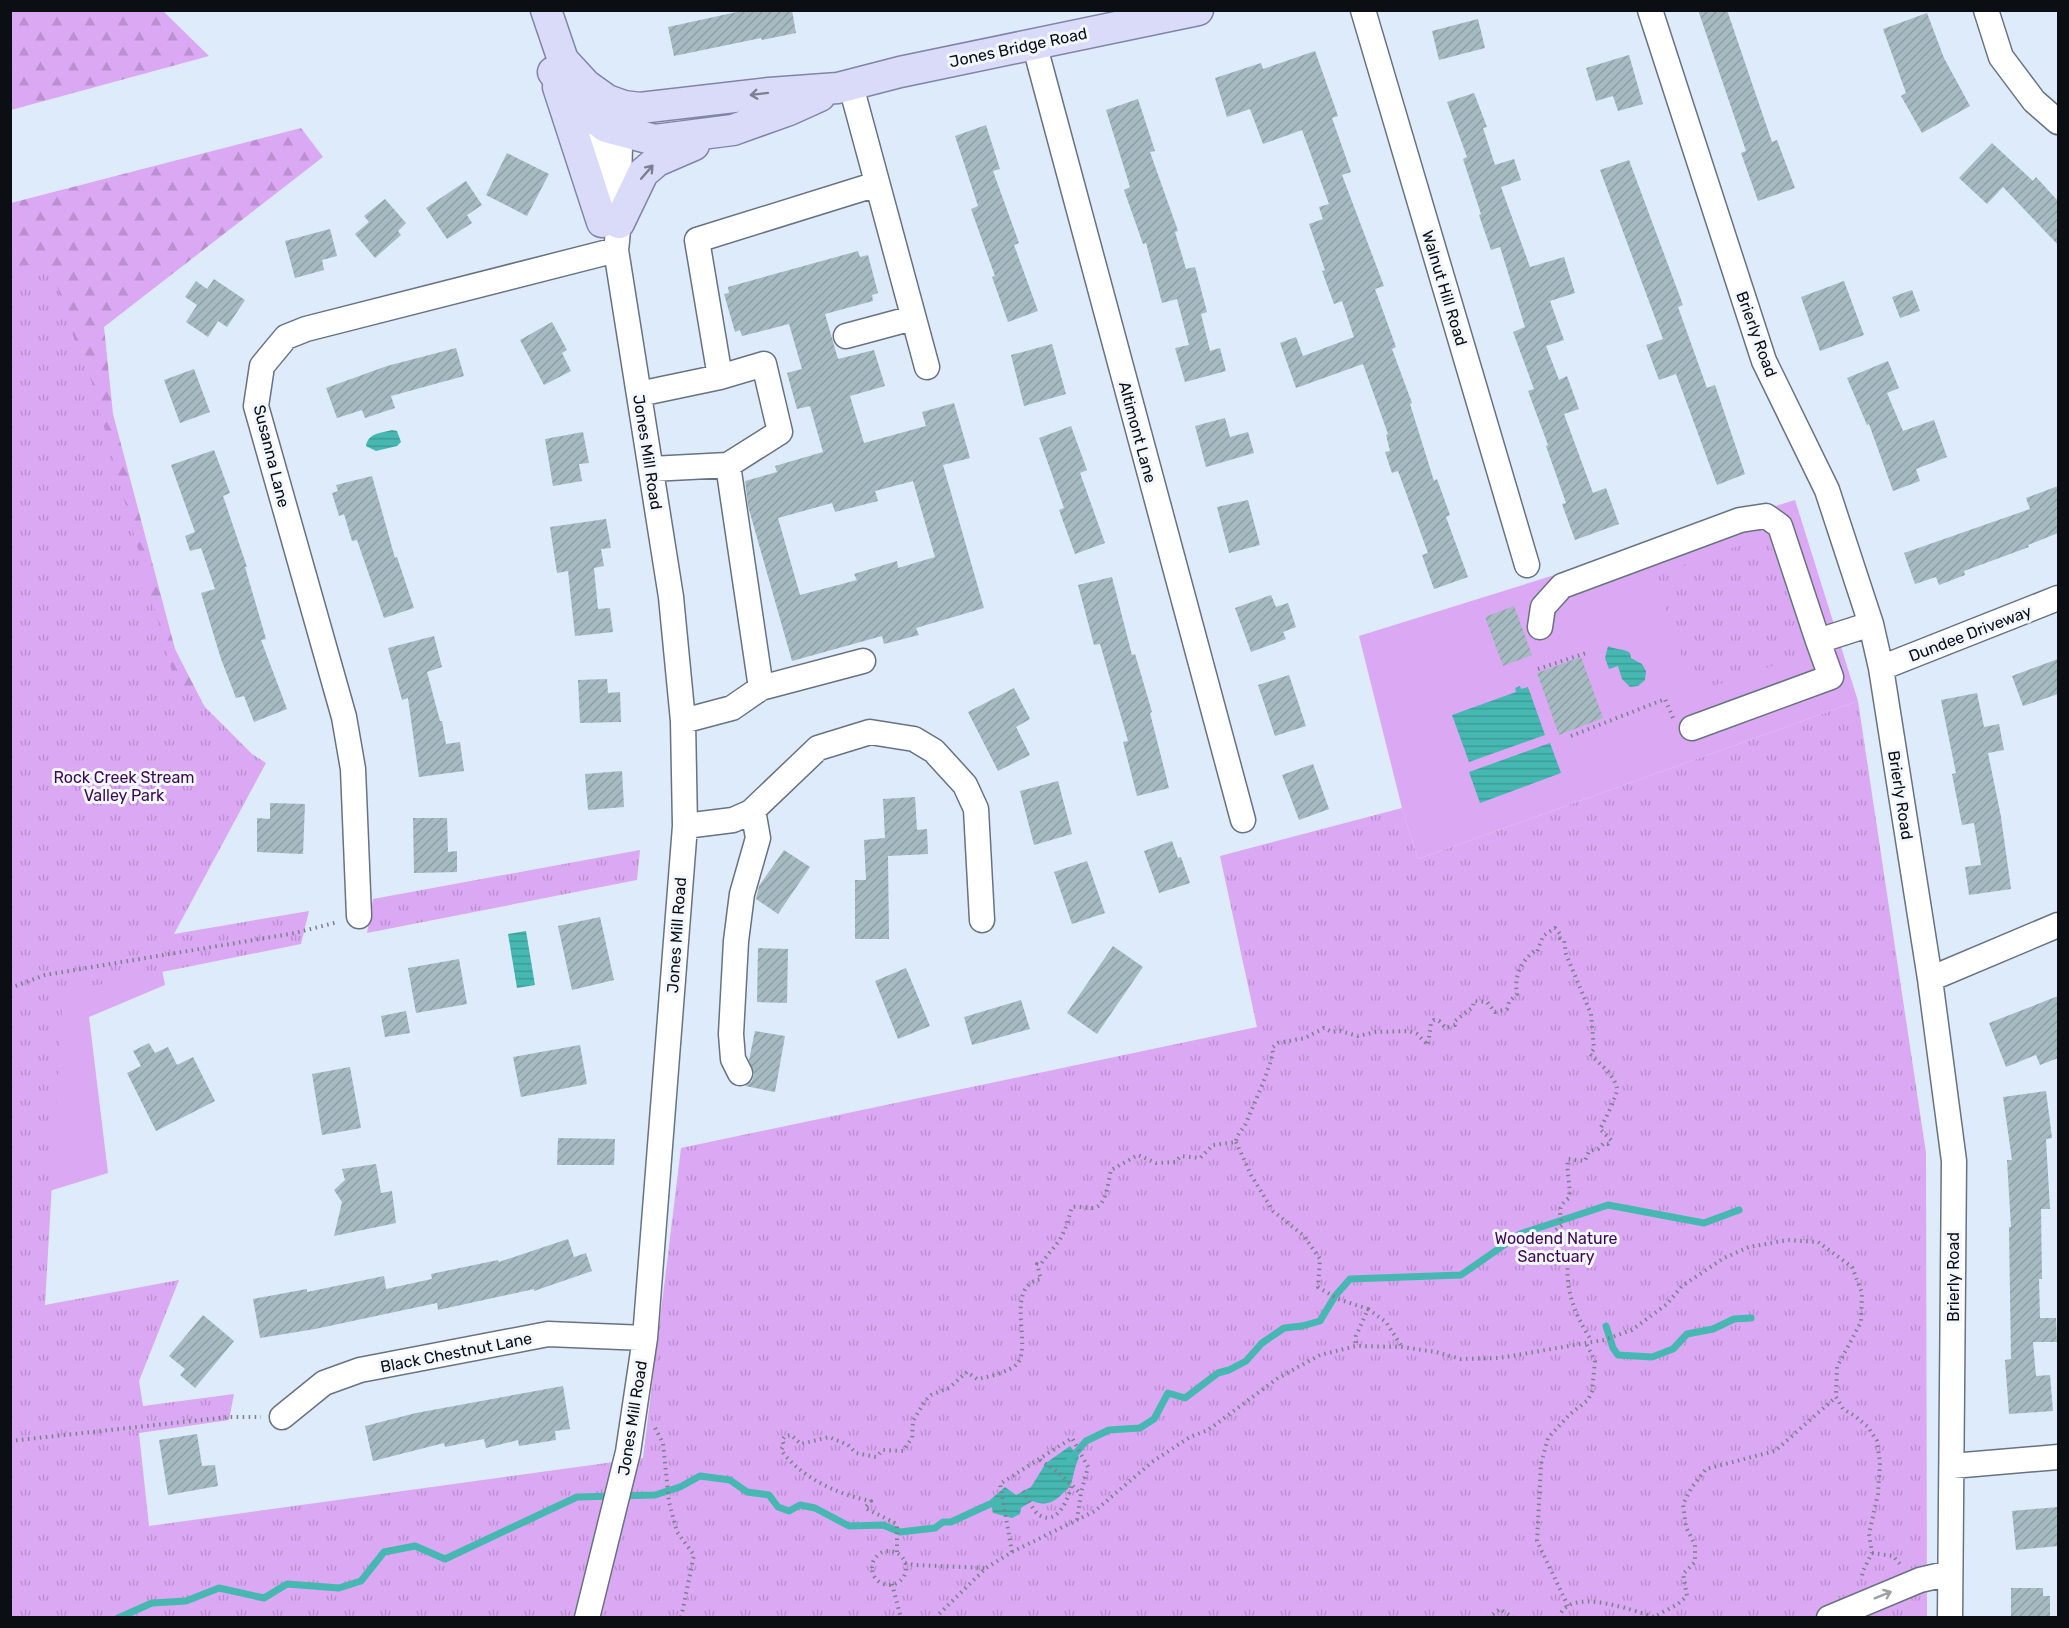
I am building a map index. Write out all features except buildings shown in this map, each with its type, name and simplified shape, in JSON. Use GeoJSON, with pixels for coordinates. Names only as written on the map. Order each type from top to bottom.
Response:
{"type":"FeatureCollection","features":[{"type":"Feature","properties":{"kind":"main road"},"geometry":{"type":"LineString","coordinates":[[530,10],[612,232]]}},
{"type":"Feature","properties":{"kind":"main road"},"geometry":{"type":"LineString","coordinates":[[546,10],[563,60],[593,90],[607,100],[616,124]]}},
{"type":"Feature","properties":{"kind":"main road","name":"Jones Bridge Road"},"geometry":{"type":"LineString","coordinates":[[616,124],[655,140],[733,130],[844,87],[900,72],[1198,10]]}},
{"type":"Feature","properties":{"kind":"main road"},"geometry":{"type":"LineString","coordinates":[[553,73],[578,106],[616,124]]}},
{"type":"Feature","properties":{"kind":"main road","name":"Jones Bridge Road"},"geometry":{"type":"LineString","coordinates":[[616,124],[640,108],[844,87]]}},
{"type":"Feature","properties":{"kind":"main road"},"geometry":{"type":"LineString","coordinates":[[612,232],[643,173],[657,160],[733,130]]}},
{"type":"Feature","properties":{"kind":"street","name":"Walnut Hill Road"},"geometry":{"type":"LineString","coordinates":[[1363,10],[1527,565]]}},
{"type":"Feature","properties":{"kind":"street","name":"Brierly Road"},"geometry":{"type":"LineString","coordinates":[[1650,10],[1764,361],[1827,490],[1871,624],[1881,668],[1930,979],[1954,1161],[1950,1617]]}},
{"type":"Feature","properties":{"kind":"street"},"geometry":{"type":"LineString","coordinates":[[1986,10],[2001,57],[2034,101],[2058,122]]}},
{"type":"Feature","properties":{"kind":"street","name":"Altimont Lane"},"geometry":{"type":"LineString","coordinates":[[1034,43],[1243,820]]}},
{"type":"Feature","properties":{"kind":"street"},"geometry":{"type":"LineString","coordinates":[[844,87],[877,184],[927,367]]}},
{"type":"Feature","properties":{"kind":"street","name":"Jones Mill Road"},"geometry":{"type":"LineString","coordinates":[[587,1617],[628,1452],[645,1338],[685,826],[683,721],[671,597],[612,232],[595,155],[598,143],[616,124]]}},
{"type":"Feature","properties":{"kind":"street"},"geometry":{"type":"LineString","coordinates":[[720,377],[697,240],[877,184]]}},
{"type":"Feature","properties":{"kind":"street","name":"Susanna Lane"},"geometry":{"type":"LineString","coordinates":[[359,916],[353,769],[344,717],[256,406],[262,366],[286,337],[306,329],[612,232]]}},
{"type":"Feature","properties":{"kind":"street"},"geometry":{"type":"LineString","coordinates":[[846,336],[913,318]]}},
{"type":"Feature","properties":{"kind":"street"},"geometry":{"type":"LineString","coordinates":[[639,394],[720,377],[764,364],[780,432],[728,465],[651,469]]}},
{"type":"Feature","properties":{"kind":"street"},"geometry":{"type":"LineString","coordinates":[[728,465],[761,687]]}},
{"type":"Feature","properties":{"kind":"street"},"geometry":{"type":"LineString","coordinates":[[1540,627],[1543,607],[1562,586],[1740,520],[1766,516],[1780,526],[1831,677],[1692,728]]}},
{"type":"Feature","properties":{"kind":"street","name":"Dundee Driveway"},"geometry":{"type":"LineString","coordinates":[[1881,668],[2058,598]]}},
{"type":"Feature","properties":{"kind":"street"},"geometry":{"type":"LineString","coordinates":[[1818,641],[1871,624]]}},
{"type":"Feature","properties":{"kind":"street"},"geometry":{"type":"LineString","coordinates":[[683,721],[732,708],[761,687],[863,661]]}},
{"type":"Feature","properties":{"kind":"street"},"geometry":{"type":"LineString","coordinates":[[685,826],[733,820],[753,810],[818,747],[870,732],[914,739],[934,751],[965,786],[976,809],[982,920]]}},
{"type":"Feature","properties":{"kind":"street"},"geometry":{"type":"LineString","coordinates":[[740,1073],[733,1059],[731,1034],[736,941],[742,894],[758,838],[753,810]]}},
{"type":"Feature","properties":{"kind":"street"},"geometry":{"type":"LineString","coordinates":[[1930,979],[2058,926]]}},
{"type":"Feature","properties":{"kind":"street","name":"Black Chestnut Lane"},"geometry":{"type":"LineString","coordinates":[[282,1418],[324,1383],[360,1370],[548,1334],[645,1338]]}},
{"type":"Feature","properties":{"kind":"street"},"geometry":{"type":"LineString","coordinates":[[1952,1466],[2058,1457]]}},
{"type":"Feature","properties":{"kind":"street"},"geometry":{"type":"LineString","coordinates":[[1829,1617],[1920,1580],[1950,1573]]}},
{"type":"Feature","properties":{"kind":"path"},"geometry":{"type":"LineString","coordinates":[[1538,669],[1589,652]]}},
{"type":"Feature","properties":{"kind":"path"},"geometry":{"type":"LineString","coordinates":[[1571,736],[1665,699],[1675,722],[1692,728]]}},
{"type":"Feature","properties":{"kind":"path"},"geometry":{"type":"LineString","coordinates":[[10,988],[45,975],[295,933],[359,916]]}},
{"type":"Feature","properties":{"kind":"path"},"geometry":{"type":"LineString","coordinates":[[1402,1347],[1386,1322],[1368,1309],[1338,1299],[1318,1287],[1320,1259],[1303,1235],[1273,1211],[1251,1175],[1236,1142],[1236,1136],[1246,1124],[1272,1059],[1272,1048],[1278,1043],[1296,1041],[1324,1028],[1332,1032],[1340,1031],[1358,1036],[1376,1032],[1409,1031],[1417,1034],[1428,1045],[1431,1023],[1434,1020],[1439,1021],[1446,1028],[1455,1025],[1455,1021],[1461,1015],[1473,1007],[1474,1001],[1487,1002],[1495,1012],[1507,1009],[1509,1002],[1517,994],[1515,983],[1520,967],[1527,957],[1534,951],[1537,952],[1543,936],[1555,928],[1560,938],[1564,940],[1566,954],[1591,1014],[1594,1049],[1590,1053],[1607,1072],[1617,1088],[1616,1095],[1600,1128],[1611,1140],[1598,1149],[1589,1151],[1585,1161],[1569,1159],[1566,1172],[1570,1179],[1569,1198],[1561,1204],[1562,1225],[1556,1230],[1558,1240],[1566,1254],[1572,1300],[1585,1331],[1592,1341]]}},
{"type":"Feature","properties":{"kind":"path"},"geometry":{"type":"LineString","coordinates":[[986,1568],[915,1566],[906,1563],[897,1552],[897,1524],[865,1508],[872,1501],[829,1488],[816,1480],[792,1462],[782,1450],[784,1445],[782,1440],[785,1436],[791,1435],[801,1444],[829,1437],[848,1445],[856,1453],[876,1457],[883,1450],[903,1450],[912,1438],[913,1421],[931,1395],[949,1388],[967,1371],[977,1379],[1015,1367],[1021,1350],[1021,1303],[1028,1288],[1041,1279],[1037,1264],[1041,1264],[1051,1248],[1058,1244],[1072,1207],[1098,1207],[1106,1193],[1111,1170],[1138,1155],[1156,1162],[1175,1162],[1181,1156],[1200,1158],[1213,1145],[1236,1142]]}},
{"type":"Feature","properties":{"kind":"path"},"geometry":{"type":"LineString","coordinates":[[935,1617],[986,1568],[1012,1552],[1095,1511],[1152,1462],[1190,1437],[1208,1430],[1278,1378],[1320,1355],[1356,1346],[1402,1347],[1436,1352],[1461,1359],[1518,1356],[1604,1340],[1632,1330],[1667,1304],[1682,1286],[1724,1258],[1749,1247],[1788,1240],[1818,1242],[1852,1267],[1862,1293],[1861,1323],[1837,1367],[1836,1397],[1843,1409],[1868,1427],[1877,1441],[1880,1463],[1878,1494],[1869,1534],[1872,1553],[1860,1581]]}},
{"type":"Feature","properties":{"kind":"path"},"geometry":{"type":"LineString","coordinates":[[1356,1346],[1356,1336],[1368,1309]]}},
{"type":"Feature","properties":{"kind":"path"},"geometry":{"type":"LineString","coordinates":[[1568,1606],[1537,1541],[1541,1464],[1548,1438],[1569,1415],[1588,1400],[1592,1391],[1595,1361],[1586,1343]]}},
{"type":"Feature","properties":{"kind":"path"},"geometry":{"type":"LineString","coordinates":[[637,1393],[663,1443],[669,1502],[677,1532],[694,1555],[681,1617]]}},
{"type":"Feature","properties":{"kind":"path"},"geometry":{"type":"LineString","coordinates":[[1559,1617],[1568,1606],[1591,1602],[1611,1603],[1654,1617],[1678,1604],[1687,1596],[1683,1574],[1695,1562],[1695,1545],[1686,1527],[1683,1504],[1692,1487],[1706,1469],[1775,1451],[1836,1397]]}},
{"type":"Feature","properties":{"kind":"path"},"geometry":{"type":"LineString","coordinates":[[10,1441],[228,1417],[282,1418]]}},
{"type":"Feature","properties":{"kind":"path"},"geometry":{"type":"LineString","coordinates":[[1012,1552],[1000,1484],[1072,1438],[1088,1467],[1077,1520]]}},
{"type":"Feature","properties":{"kind":"path"},"geometry":{"type":"LineString","coordinates":[[1040,1460],[1081,1493]]}},
{"type":"Feature","properties":{"kind":"path"},"geometry":{"type":"LineString","coordinates":[[1023,1491],[1037,1514],[1042,1517],[1050,1516],[1059,1512],[1066,1504],[1072,1484]]}},
{"type":"Feature","properties":{"kind":"path"},"geometry":{"type":"LineString","coordinates":[[897,1552],[880,1553],[872,1568],[873,1574],[881,1582],[892,1584],[902,1579],[906,1563]]}},
{"type":"Feature","properties":{"kind":"path"},"geometry":{"type":"LineString","coordinates":[[1872,1553],[1893,1556],[1904,1570]]}},
{"type":"Feature","properties":{"kind":"path"},"geometry":{"type":"LineString","coordinates":[[892,1584],[901,1617]]}},
{"type":"Feature","properties":{"kind":"path"},"geometry":{"type":"LineString","coordinates":[[1488,1617],[1500,1610],[1514,1617]]}},
{"type":"Feature","properties":{"kind":"green space"},"geometry":{"type":"Polygon","coordinates":[[[11,10],[163,11],[209,56],[11,110],[11,10]]]}},
{"type":"Feature","properties":{"kind":"green space","name":"Rock Creek Stream Valley Park"},"geometry":{"type":"Polygon","coordinates":[[[301,128],[323,157],[104,327],[113,414],[175,649],[238,772],[11,889],[11,203],[301,128]]]}},
{"type":"Feature","properties":{"kind":"green space","name":"Woodend Nature Sanctuary"},"geometry":{"type":"Polygon","coordinates":[[[48,260],[76,344],[85,358],[173,675],[252,754],[266,763],[174,934],[309,911],[301,944],[63,992],[45,1305],[179,1280],[139,1381],[143,1406],[234,1394],[229,1420],[139,1433],[149,1526],[643,1458],[681,1148],[1257,1027],[1220,856],[1402,808],[1418,859],[1858,701],[1926,1153],[1927,1617],[11,1618],[11,269],[48,260]]]}},
{"type":"Feature","properties":{"kind":"green space"},"geometry":{"type":"Polygon","coordinates":[[[1795,500],[1858,701],[1418,859],[1402,808],[1359,636],[1795,500]]]}},
{"type":"Feature","properties":{"kind":"green space"},"geometry":{"type":"Polygon","coordinates":[[[1767,536],[1807,654],[1694,693],[1654,575],[1767,536]]]}},
{"type":"Feature","properties":{"kind":"green space"},"geometry":{"type":"Polygon","coordinates":[[[640,850],[637,880],[367,933],[373,899],[640,850]]]}},
{"type":"Feature","properties":{"kind":"green space"},"geometry":{"type":"Polygon","coordinates":[[[10,889],[154,928],[165,985],[89,1017],[108,1173],[33,1196],[10,889]]]}},
{"type":"Feature","properties":{"kind":"shaded area"},"geometry":{"type":"Polygon","coordinates":[[[392,430],[397,431],[401,442],[397,446],[376,451],[366,446],[372,436],[392,430]]]}},
{"type":"Feature","properties":{"kind":"shaded area"},"geometry":{"type":"Polygon","coordinates":[[[1608,646],[1627,651],[1631,658],[1642,664],[1646,671],[1645,680],[1638,686],[1630,687],[1622,679],[1618,666],[1609,669],[1605,658],[1608,646]]]}},
{"type":"Feature","properties":{"kind":"shaded area"},"geometry":{"type":"Polygon","coordinates":[[[1520,686],[1521,689],[1528,687],[1545,735],[1469,762],[1452,715],[1516,692],[1515,688],[1520,686]]]}},
{"type":"Feature","properties":{"kind":"shaded area"},"geometry":{"type":"Polygon","coordinates":[[[1550,743],[1561,773],[1480,803],[1469,772],[1550,743]]]}},
{"type":"Feature","properties":{"kind":"shaded area"},"geometry":{"type":"Polygon","coordinates":[[[526,931],[535,985],[517,988],[508,934],[526,931]]]}},
{"type":"Feature","properties":{"kind":"shaded area"},"geometry":{"type":"Polygon","coordinates":[[[1070,1446],[1079,1457],[1071,1485],[1060,1496],[1045,1503],[1032,1501],[1021,1508],[1020,1514],[1012,1518],[993,1513],[990,1500],[1005,1487],[1016,1495],[1031,1487],[1046,1463],[1070,1446]]]}},
{"type":"Feature","properties":{"kind":"waterway"},"geometry":{"type":"LineString","coordinates":[[1069,1461],[1086,1441],[1109,1430],[1140,1428],[1154,1419],[1168,1393],[1185,1398],[1218,1373],[1246,1361],[1262,1343],[1284,1328],[1320,1321],[1335,1296],[1350,1279],[1461,1275],[1520,1234],[1608,1205],[1704,1223],[1739,1210]]}},
{"type":"Feature","properties":{"kind":"waterway"},"geometry":{"type":"LineString","coordinates":[[1606,1326],[1613,1348],[1618,1355],[1652,1357],[1673,1349],[1687,1334],[1713,1329],[1734,1319],[1751,1318]]}},
{"type":"Feature","properties":{"kind":"waterway"},"geometry":{"type":"LineString","coordinates":[[118,1618],[152,1603],[186,1601],[219,1588],[264,1598],[287,1584],[339,1588],[361,1581],[384,1552],[415,1546],[445,1559],[577,1497],[655,1495],[680,1487],[700,1476],[730,1480],[747,1492],[769,1495],[778,1507],[789,1511],[800,1505],[815,1508],[849,1526],[883,1525],[900,1532],[935,1528],[943,1522],[951,1522],[990,1504],[998,1503]]}}]}
